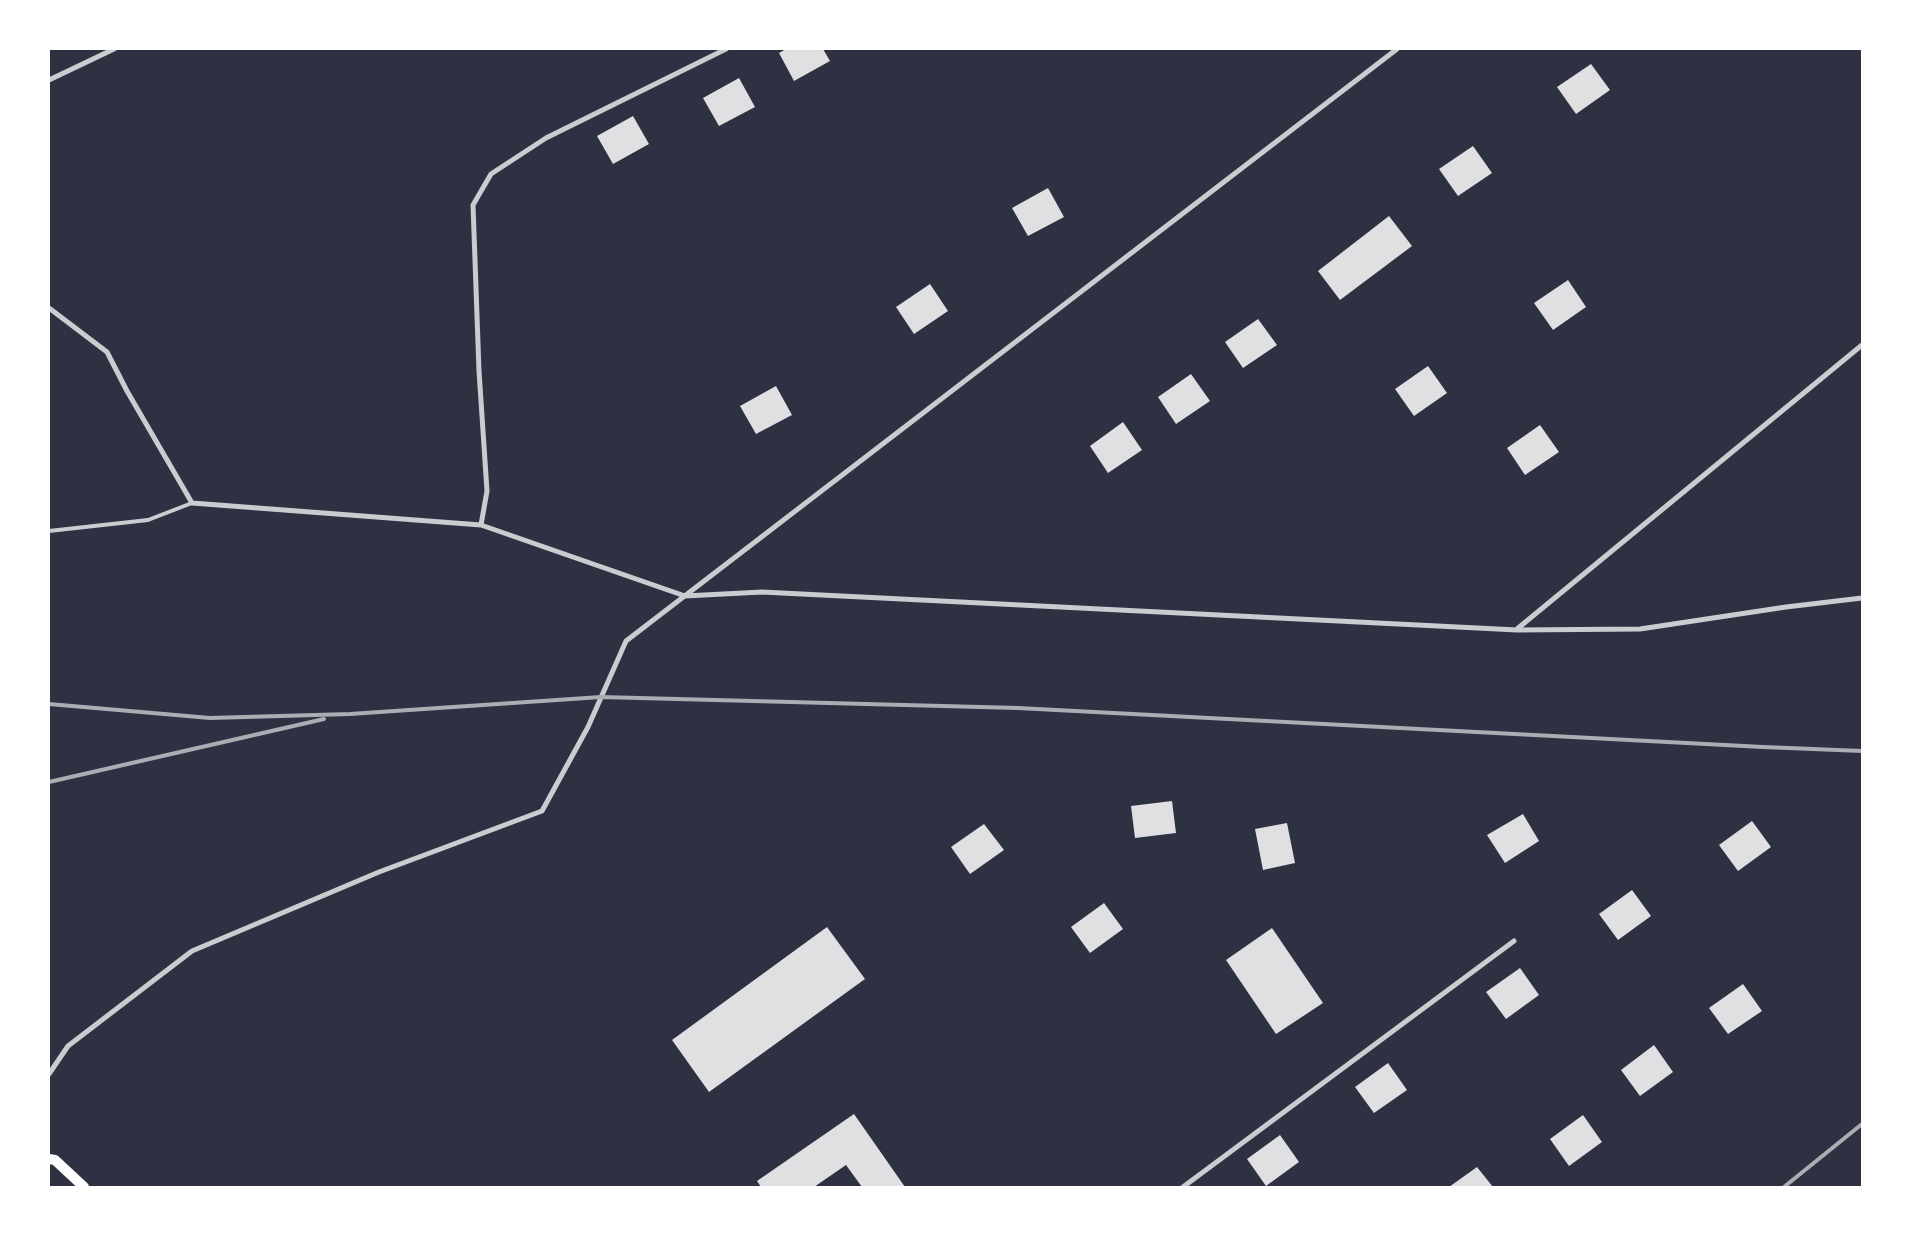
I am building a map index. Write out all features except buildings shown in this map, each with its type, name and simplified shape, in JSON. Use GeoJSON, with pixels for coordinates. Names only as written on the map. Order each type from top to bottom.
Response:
{"type":"FeatureCollection","features":[{"type":"Feature","properties":{"kind":"main road"},"geometry":{"type":"LineString","coordinates":[[49,1159],[55,1160],[84,1187]]}},
{"type":"Feature","properties":{"kind":"street"},"geometry":{"type":"LineString","coordinates":[[49,80],[114,49]]}},
{"type":"Feature","properties":{"kind":"street"},"geometry":{"type":"LineString","coordinates":[[481,525],[487,491],[479,371],[473,205],[491,174],[546,138],[726,49]]}},
{"type":"Feature","properties":{"kind":"street"},"geometry":{"type":"LineString","coordinates":[[49,1074],[68,1046],[192,950],[379,872],[542,811],[588,727],[626,640],[1397,49]]}},
{"type":"Feature","properties":{"kind":"street"},"geometry":{"type":"LineString","coordinates":[[49,308],[107,352],[127,391],[192,503],[481,525],[685,596],[762,592],[1517,630],[1640,630],[1786,607],[1862,598]]}},
{"type":"Feature","properties":{"kind":"street"},"geometry":{"type":"LineString","coordinates":[[1517,630],[1862,345]]}},
{"type":"Feature","properties":{"kind":"street"},"geometry":{"type":"LineString","coordinates":[[1183,1187],[1514,940]]}},
{"type":"Feature","properties":{"kind":"lane"},"geometry":{"type":"LineString","coordinates":[[49,531],[148,520],[192,503]]}},
{"type":"Feature","properties":{"kind":"railway"},"geometry":{"type":"LineString","coordinates":[[49,704],[210,718],[350,714],[601,697],[1018,708],[1862,751]]}},
{"type":"Feature","properties":{"kind":"railway"},"geometry":{"type":"LineString","coordinates":[[49,782],[324,719]]}},
{"type":"Feature","properties":{"kind":"railway"},"geometry":{"type":"LineString","coordinates":[[1784,1187],[1862,1124]]}}]}
